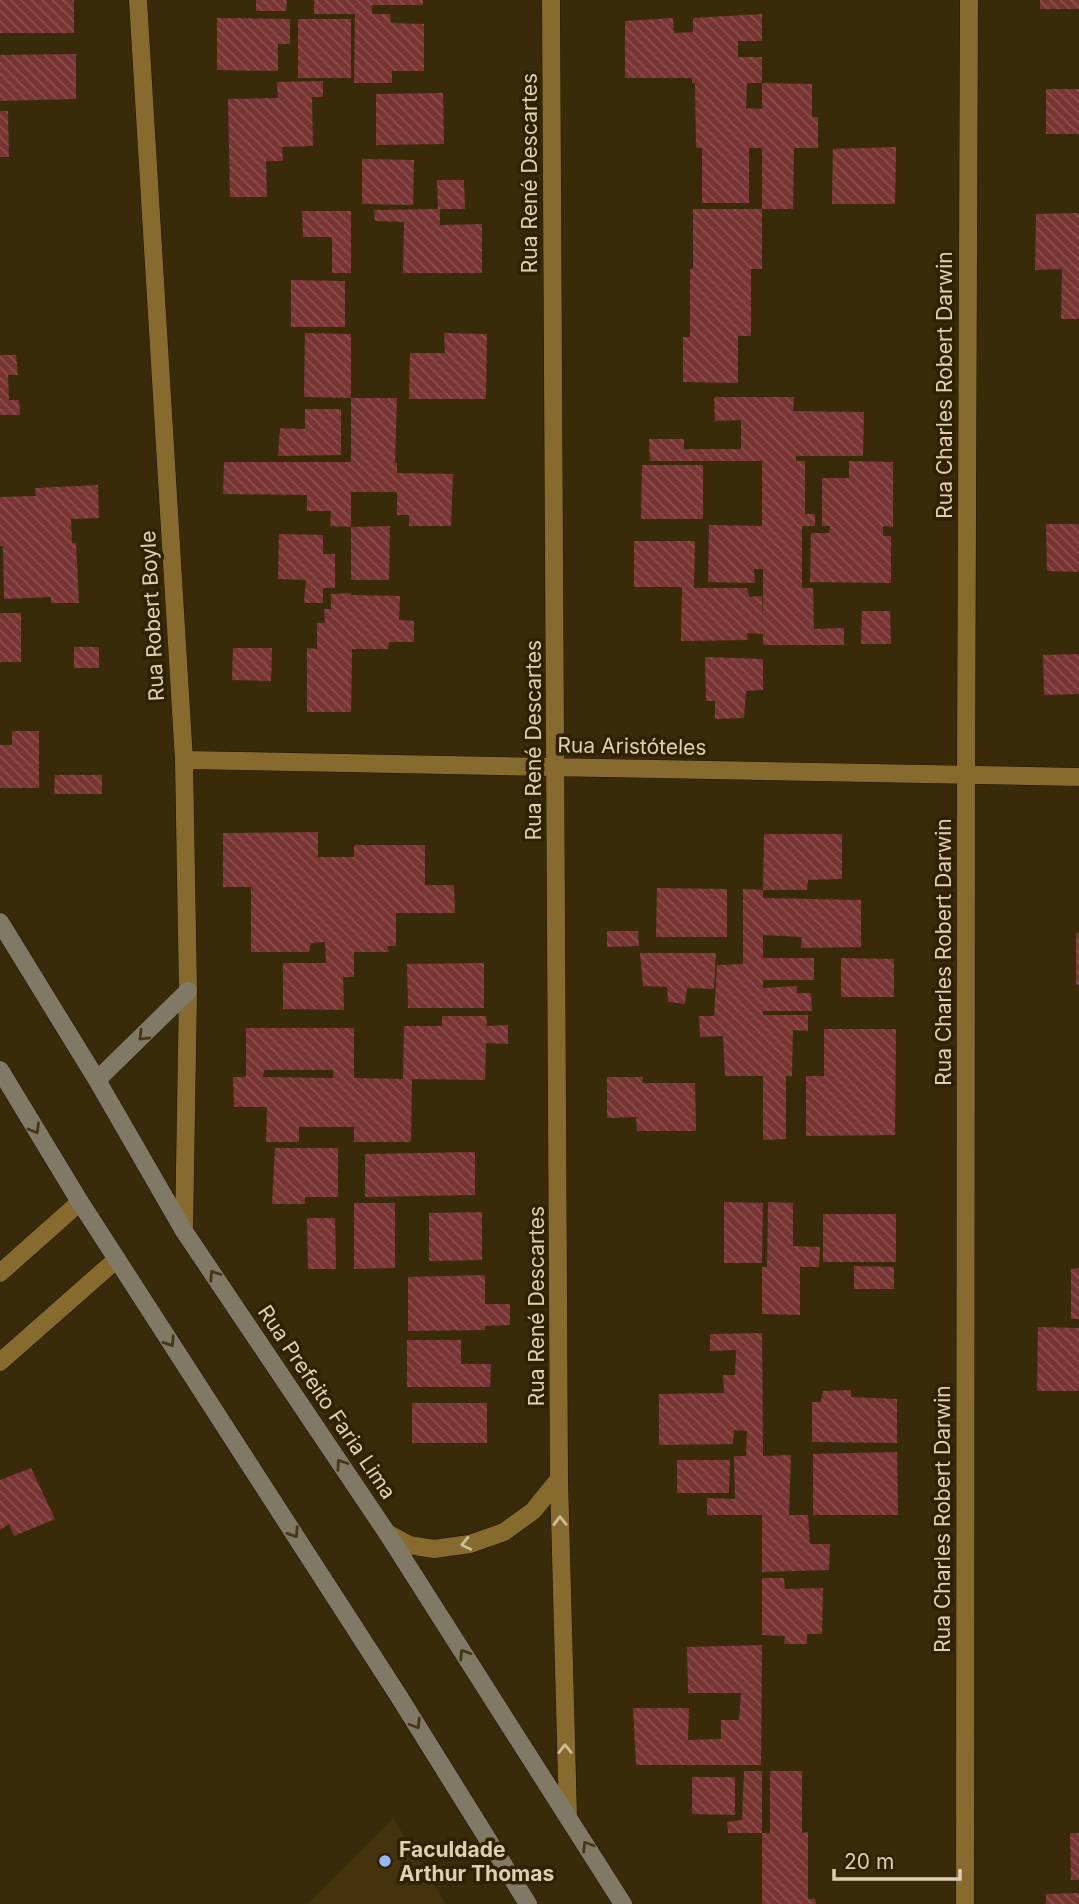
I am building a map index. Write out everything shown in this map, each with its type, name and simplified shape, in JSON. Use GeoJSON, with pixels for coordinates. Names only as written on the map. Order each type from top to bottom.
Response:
{"type":"FeatureCollection","features":[{"type":"Feature","properties":{"kind":"main road","name":"Rua Prefeito Faria Lima"},"geometry":{"type":"LineString","coordinates":[[0,922],[97,1080],[184,1231],[387,1533],[623,1904]]}},
{"type":"Feature","properties":{"kind":"main road"},"geometry":{"type":"LineString","coordinates":[[97,1080],[188,990]]}},
{"type":"Feature","properties":{"kind":"main road"},"geometry":{"type":"LineString","coordinates":[[0,1070],[80,1202],[398,1695],[528,1904]]}},
{"type":"Feature","properties":{"kind":"street","name":"Rua Robert Boyle"},"geometry":{"type":"LineString","coordinates":[[138,0],[184,761],[188,990],[184,1231]]}},
{"type":"Feature","properties":{"kind":"street","name":"Rua René Descartes"},"geometry":{"type":"LineString","coordinates":[[551,0],[559,1479],[568,1817]]}},
{"type":"Feature","properties":{"kind":"street","name":"Rua Charles Robert Darwin"},"geometry":{"type":"LineString","coordinates":[[965,1904],[969,0]]}},
{"type":"Feature","properties":{"kind":"street","name":"Rua Aristóteles"},"geometry":{"type":"LineString","coordinates":[[184,761],[1079,777]]}},
{"type":"Feature","properties":{"kind":"street"},"geometry":{"type":"LineString","coordinates":[[0,1273],[80,1202]]}},
{"type":"Feature","properties":{"kind":"street"},"geometry":{"type":"LineString","coordinates":[[0,1363],[117,1259]]}},
{"type":"Feature","properties":{"kind":"street"},"geometry":{"type":"LineString","coordinates":[[387,1533],[409,1545],[434,1549],[470,1544],[504,1532],[533,1511],[559,1479]]}},
{"type":"Feature","properties":{"kind":"shaded area","name":"Faculdade Arthur Thomas"},"geometry":{"type":"Polygon","coordinates":[[[393,1818],[446,1904],[307,1904],[393,1818]]]}},
{"type":"Feature","properties":{"kind":"building"},"geometry":{"type":"Polygon","coordinates":[[[0,0],[74,0],[74,33],[0,33],[0,0]]]}},
{"type":"Feature","properties":{"kind":"building"},"geometry":{"type":"Polygon","coordinates":[[[256,0],[287,0],[286,11],[256,11],[256,0]]]}},
{"type":"Feature","properties":{"kind":"building"},"geometry":{"type":"Polygon","coordinates":[[[314,0],[423,0],[423,5],[372,5],[372,14],[390,14],[391,23],[424,24],[424,71],[392,71],[392,83],[354,83],[355,14],[314,14],[314,0]]]}},
{"type":"Feature","properties":{"kind":"building"},"geometry":{"type":"Polygon","coordinates":[[[1040,0],[1079,0],[1079,9],[1040,9],[1040,0]]]}},
{"type":"Feature","properties":{"kind":"building"},"geometry":{"type":"Polygon","coordinates":[[[762,14],[762,41],[738,41],[738,57],[762,57],[762,83],[812,84],[812,117],[818,117],[818,148],[794,148],[793,209],[762,209],[762,148],[749,148],[749,203],[702,203],[702,148],[696,148],[695,83],[692,83],[692,78],[625,78],[625,21],[673,18],[674,33],[693,32],[693,18],[762,14]],[[747,83],[746,108],[762,109],[762,83],[747,83]]]}},
{"type":"Feature","properties":{"kind":"building"},"geometry":{"type":"Polygon","coordinates":[[[217,18],[290,19],[290,44],[278,44],[278,71],[217,70],[217,18]]]}},
{"type":"Feature","properties":{"kind":"building"},"geometry":{"type":"Polygon","coordinates":[[[298,19],[351,19],[351,78],[298,78],[298,19]]]}},
{"type":"Feature","properties":{"kind":"building"},"geometry":{"type":"Polygon","coordinates":[[[76,54],[76,99],[0,101],[0,55],[76,54]]]}},
{"type":"Feature","properties":{"kind":"building"},"geometry":{"type":"Polygon","coordinates":[[[323,81],[323,97],[312,97],[313,146],[282,147],[283,161],[266,161],[267,197],[230,197],[228,99],[278,98],[277,82],[323,81]]]}},
{"type":"Feature","properties":{"kind":"building"},"geometry":{"type":"Polygon","coordinates":[[[1046,89],[1079,89],[1079,134],[1046,134],[1046,89]]]}},
{"type":"Feature","properties":{"kind":"building"},"geometry":{"type":"Polygon","coordinates":[[[443,93],[444,144],[376,145],[376,94],[443,93]]]}},
{"type":"Feature","properties":{"kind":"building"},"geometry":{"type":"Polygon","coordinates":[[[0,111],[8,111],[9,157],[0,157],[0,111]]]}},
{"type":"Feature","properties":{"kind":"building"},"geometry":{"type":"Polygon","coordinates":[[[896,147],[895,204],[832,204],[833,149],[896,147]]]}},
{"type":"Feature","properties":{"kind":"building"},"geometry":{"type":"Polygon","coordinates":[[[362,159],[414,160],[413,205],[362,204],[362,159]]]}},
{"type":"Feature","properties":{"kind":"building"},"geometry":{"type":"Polygon","coordinates":[[[437,180],[464,180],[465,209],[440,209],[440,225],[482,224],[482,273],[403,273],[404,222],[375,221],[374,210],[438,209],[437,180]]]}},
{"type":"Feature","properties":{"kind":"building"},"geometry":{"type":"Polygon","coordinates":[[[693,209],[762,209],[762,269],[751,269],[751,336],[738,336],[738,383],[683,382],[683,337],[690,337],[693,209]]]}},
{"type":"Feature","properties":{"kind":"building"},"geometry":{"type":"Polygon","coordinates":[[[302,211],[351,211],[351,273],[332,273],[332,237],[303,237],[302,211]]]}},
{"type":"Feature","properties":{"kind":"building"},"geometry":{"type":"Polygon","coordinates":[[[1079,213],[1079,319],[1061,319],[1062,269],[1035,270],[1036,214],[1079,213]]]}},
{"type":"Feature","properties":{"kind":"building"},"geometry":{"type":"Polygon","coordinates":[[[291,280],[345,281],[345,327],[291,327],[291,280]]]}},
{"type":"Feature","properties":{"kind":"building"},"geometry":{"type":"Polygon","coordinates":[[[305,333],[351,334],[351,398],[304,397],[305,333]]]}},
{"type":"Feature","properties":{"kind":"building"},"geometry":{"type":"Polygon","coordinates":[[[444,333],[487,334],[486,399],[409,399],[410,353],[445,353],[444,333]]]}},
{"type":"Feature","properties":{"kind":"building"},"geometry":{"type":"Polygon","coordinates":[[[0,355],[16,355],[18,375],[8,375],[9,400],[19,400],[20,415],[0,415],[0,355]]]}},
{"type":"Feature","properties":{"kind":"building"},"geometry":{"type":"Polygon","coordinates":[[[714,397],[794,397],[793,411],[864,412],[863,456],[796,456],[796,461],[805,461],[805,514],[815,514],[815,526],[802,526],[802,588],[813,588],[814,629],[844,628],[844,645],[763,645],[763,634],[747,633],[748,640],[681,641],[682,587],[634,587],[634,541],[695,541],[694,588],[747,588],[749,597],[762,596],[763,624],[763,569],[754,569],[755,583],[708,582],[709,525],[762,526],[762,461],[650,461],[649,439],[684,439],[684,449],[741,449],[741,420],[715,421],[714,397]]]}},
{"type":"Feature","properties":{"kind":"building"},"geometry":{"type":"Polygon","coordinates":[[[351,398],[397,398],[397,473],[453,474],[451,526],[409,526],[409,515],[397,515],[397,492],[351,492],[351,527],[330,526],[331,511],[307,511],[307,495],[223,494],[224,462],[351,462],[351,398]]]}},
{"type":"Feature","properties":{"kind":"building"},"geometry":{"type":"Polygon","coordinates":[[[305,409],[341,409],[341,455],[278,456],[280,428],[305,429],[305,409]]]}},
{"type":"Feature","properties":{"kind":"building"},"geometry":{"type":"Polygon","coordinates":[[[849,461],[893,462],[893,527],[883,526],[883,536],[891,536],[891,583],[810,582],[811,533],[829,533],[830,526],[822,526],[822,478],[849,478],[849,461]]]}},
{"type":"Feature","properties":{"kind":"building"},"geometry":{"type":"Polygon","coordinates":[[[642,465],[703,465],[703,519],[641,519],[642,465]]]}},
{"type":"Feature","properties":{"kind":"building"},"geometry":{"type":"Polygon","coordinates":[[[98,485],[99,518],[71,519],[72,543],[76,543],[79,603],[51,603],[51,597],[4,599],[0,497],[36,496],[35,488],[98,485]]]}},
{"type":"Feature","properties":{"kind":"building"},"geometry":{"type":"Polygon","coordinates":[[[1046,524],[1079,524],[1079,572],[1047,571],[1046,524]]]}},
{"type":"Feature","properties":{"kind":"building"},"geometry":{"type":"Polygon","coordinates":[[[390,526],[389,580],[351,580],[351,527],[390,526]]]}},
{"type":"Feature","properties":{"kind":"building"},"geometry":{"type":"Polygon","coordinates":[[[279,534],[323,535],[323,554],[335,554],[335,588],[323,588],[323,603],[304,603],[306,580],[278,579],[279,534]]]}},
{"type":"Feature","properties":{"kind":"building"},"geometry":{"type":"Polygon","coordinates":[[[331,594],[400,596],[399,620],[414,621],[414,642],[389,642],[388,649],[352,649],[351,712],[307,712],[307,648],[317,649],[317,623],[325,623],[324,609],[331,609],[331,594]]]}},
{"type":"Feature","properties":{"kind":"building"},"geometry":{"type":"Polygon","coordinates":[[[862,611],[890,611],[891,644],[861,644],[862,611]]]}},
{"type":"Feature","properties":{"kind":"building"},"geometry":{"type":"Polygon","coordinates":[[[0,613],[21,613],[21,662],[0,662],[0,613]]]}},
{"type":"Feature","properties":{"kind":"building"},"geometry":{"type":"Polygon","coordinates":[[[74,647],[99,647],[99,668],[74,668],[74,647]]]}},
{"type":"Feature","properties":{"kind":"building"},"geometry":{"type":"Polygon","coordinates":[[[233,648],[272,648],[271,681],[232,680],[233,648]]]}},
{"type":"Feature","properties":{"kind":"building"},"geometry":{"type":"Polygon","coordinates":[[[1079,654],[1079,694],[1044,695],[1043,655],[1079,654]]]}},
{"type":"Feature","properties":{"kind":"building"},"geometry":{"type":"Polygon","coordinates":[[[705,657],[763,659],[763,690],[746,691],[744,718],[715,719],[715,701],[706,701],[705,657]]]}},
{"type":"Feature","properties":{"kind":"building"},"geometry":{"type":"Polygon","coordinates":[[[12,731],[39,731],[39,788],[0,788],[0,745],[12,745],[12,731]]]}},
{"type":"Feature","properties":{"kind":"building"},"geometry":{"type":"Polygon","coordinates":[[[55,775],[102,775],[102,794],[54,794],[55,775]]]}},
{"type":"Feature","properties":{"kind":"building"},"geometry":{"type":"Polygon","coordinates":[[[318,832],[318,857],[354,857],[354,845],[425,845],[425,885],[454,885],[455,913],[396,913],[396,946],[387,946],[389,952],[354,952],[354,977],[343,977],[344,1010],[283,1009],[283,963],[326,963],[325,942],[311,943],[309,952],[251,952],[251,887],[223,887],[223,833],[318,832]]]}},
{"type":"Feature","properties":{"kind":"building"},"geometry":{"type":"Polygon","coordinates":[[[764,834],[842,834],[842,879],[808,880],[807,890],[763,890],[764,834]]]}},
{"type":"Feature","properties":{"kind":"building"},"geometry":{"type":"Polygon","coordinates":[[[657,888],[727,889],[727,937],[656,937],[657,888]]]}},
{"type":"Feature","properties":{"kind":"building"},"geometry":{"type":"Polygon","coordinates":[[[743,889],[763,890],[763,898],[861,900],[861,947],[801,948],[802,937],[763,935],[763,958],[814,958],[814,980],[763,980],[763,988],[797,986],[797,993],[811,993],[812,1011],[763,1011],[763,1015],[808,1015],[808,1031],[793,1030],[792,1076],[786,1076],[786,1139],[763,1140],[763,1076],[725,1076],[723,1036],[700,1037],[699,1016],[714,1016],[717,965],[743,964],[743,889]]]}},
{"type":"Feature","properties":{"kind":"building"},"geometry":{"type":"Polygon","coordinates":[[[607,931],[638,931],[639,946],[607,947],[607,931]]]}},
{"type":"Feature","properties":{"kind":"building"},"geometry":{"type":"Polygon","coordinates":[[[1076,933],[1079,933],[1079,985],[1076,985],[1076,933]]]}},
{"type":"Feature","properties":{"kind":"building"},"geometry":{"type":"Polygon","coordinates":[[[640,953],[716,953],[714,989],[687,988],[685,1004],[668,1002],[667,987],[643,986],[640,953]]]}},
{"type":"Feature","properties":{"kind":"building"},"geometry":{"type":"Polygon","coordinates":[[[841,958],[894,959],[894,997],[841,997],[841,958]]]}},
{"type":"Feature","properties":{"kind":"building"},"geometry":{"type":"Polygon","coordinates":[[[484,963],[484,1008],[408,1008],[407,964],[484,963]]]}},
{"type":"Feature","properties":{"kind":"building"},"geometry":{"type":"Polygon","coordinates":[[[442,1016],[486,1016],[487,1026],[508,1025],[508,1044],[486,1043],[485,1080],[412,1079],[411,1142],[354,1142],[354,1127],[299,1127],[299,1142],[266,1142],[267,1107],[234,1107],[233,1077],[246,1077],[246,1028],[354,1028],[354,1078],[403,1079],[404,1026],[442,1026],[442,1016]],[[264,1070],[263,1077],[333,1078],[333,1070],[264,1070]]]}},
{"type":"Feature","properties":{"kind":"building"},"geometry":{"type":"Polygon","coordinates":[[[824,1029],[896,1029],[895,1135],[806,1136],[806,1076],[824,1076],[824,1029]]]}},
{"type":"Feature","properties":{"kind":"building"},"geometry":{"type":"Polygon","coordinates":[[[607,1077],[643,1077],[642,1083],[695,1083],[696,1131],[637,1131],[636,1117],[607,1118],[607,1077]]]}},
{"type":"Feature","properties":{"kind":"building"},"geometry":{"type":"Polygon","coordinates":[[[275,1148],[338,1148],[338,1197],[305,1197],[305,1204],[272,1204],[275,1148]]]}},
{"type":"Feature","properties":{"kind":"building"},"geometry":{"type":"Polygon","coordinates":[[[475,1152],[475,1195],[365,1197],[365,1154],[475,1152]]]}},
{"type":"Feature","properties":{"kind":"building"},"geometry":{"type":"Polygon","coordinates":[[[724,1202],[763,1203],[762,1263],[724,1263],[724,1202]]]}},
{"type":"Feature","properties":{"kind":"building"},"geometry":{"type":"Polygon","coordinates":[[[768,1202],[793,1203],[793,1246],[820,1247],[819,1267],[800,1267],[800,1315],[762,1314],[762,1267],[767,1267],[768,1202]]]}},
{"type":"Feature","properties":{"kind":"building"},"geometry":{"type":"Polygon","coordinates":[[[354,1203],[395,1203],[395,1268],[354,1269],[354,1203]]]}},
{"type":"Feature","properties":{"kind":"building"},"geometry":{"type":"Polygon","coordinates":[[[482,1212],[482,1260],[429,1261],[429,1213],[482,1212]]]}},
{"type":"Feature","properties":{"kind":"building"},"geometry":{"type":"Polygon","coordinates":[[[823,1214],[896,1214],[896,1262],[823,1262],[823,1214]]]}},
{"type":"Feature","properties":{"kind":"building"},"geometry":{"type":"Polygon","coordinates":[[[307,1218],[335,1218],[336,1269],[308,1269],[307,1218]]]}},
{"type":"Feature","properties":{"kind":"building"},"geometry":{"type":"Polygon","coordinates":[[[854,1266],[894,1267],[894,1289],[854,1289],[854,1266]]]}},
{"type":"Feature","properties":{"kind":"building"},"geometry":{"type":"Polygon","coordinates":[[[1079,1268],[1079,1319],[1071,1319],[1071,1269],[1079,1268]]]}},
{"type":"Feature","properties":{"kind":"building"},"geometry":{"type":"Polygon","coordinates":[[[485,1275],[485,1304],[510,1304],[510,1325],[485,1326],[485,1330],[408,1331],[408,1277],[485,1275]]]}},
{"type":"Feature","properties":{"kind":"building"},"geometry":{"type":"Polygon","coordinates":[[[1038,1327],[1079,1328],[1079,1391],[1037,1391],[1038,1327]]]}},
{"type":"Feature","properties":{"kind":"building"},"geometry":{"type":"Polygon","coordinates":[[[762,1333],[763,1456],[791,1455],[789,1515],[808,1515],[810,1544],[830,1544],[829,1570],[762,1572],[762,1515],[707,1515],[707,1498],[735,1499],[734,1456],[746,1456],[747,1431],[734,1430],[733,1444],[659,1445],[659,1394],[724,1393],[723,1375],[735,1375],[736,1350],[710,1351],[710,1334],[762,1333]]]}},
{"type":"Feature","properties":{"kind":"building"},"geometry":{"type":"Polygon","coordinates":[[[407,1340],[461,1340],[461,1364],[491,1364],[490,1387],[407,1387],[407,1340]]]}},
{"type":"Feature","properties":{"kind":"building"},"geometry":{"type":"Polygon","coordinates":[[[851,1390],[851,1397],[897,1399],[897,1443],[812,1442],[812,1402],[821,1402],[823,1391],[851,1390]]]}},
{"type":"Feature","properties":{"kind":"building"},"geometry":{"type":"Polygon","coordinates":[[[412,1403],[487,1403],[487,1443],[412,1443],[412,1403]]]}},
{"type":"Feature","properties":{"kind":"building"},"geometry":{"type":"Polygon","coordinates":[[[897,1452],[898,1515],[813,1515],[813,1454],[897,1452]]]}},
{"type":"Feature","properties":{"kind":"building"},"geometry":{"type":"Polygon","coordinates":[[[677,1460],[730,1460],[729,1493],[677,1493],[677,1460]]]}},
{"type":"Feature","properties":{"kind":"building"},"geometry":{"type":"Polygon","coordinates":[[[31,1468],[55,1519],[14,1536],[9,1524],[0,1530],[0,1480],[31,1468]]]}},
{"type":"Feature","properties":{"kind":"building"},"geometry":{"type":"Polygon","coordinates":[[[762,1578],[784,1578],[785,1589],[823,1588],[822,1634],[807,1634],[807,1644],[784,1644],[785,1636],[762,1635],[762,1578]]]}},
{"type":"Feature","properties":{"kind":"building"},"geometry":{"type":"Polygon","coordinates":[[[762,1645],[761,1765],[636,1765],[633,1708],[689,1708],[688,1740],[721,1739],[721,1720],[739,1720],[741,1693],[688,1693],[687,1647],[762,1645]]]}},
{"type":"Feature","properties":{"kind":"building"},"geometry":{"type":"Polygon","coordinates":[[[744,1771],[762,1771],[762,1833],[728,1833],[727,1822],[742,1820],[744,1771]]]}},
{"type":"Feature","properties":{"kind":"building"},"geometry":{"type":"Polygon","coordinates":[[[770,1771],[802,1771],[802,1833],[808,1832],[808,1899],[815,1899],[816,1904],[762,1904],[762,1833],[770,1833],[770,1771]]]}},
{"type":"Feature","properties":{"kind":"building"},"geometry":{"type":"Polygon","coordinates":[[[692,1777],[735,1777],[735,1815],[692,1814],[692,1777]]]}},
{"type":"Feature","properties":{"kind":"building"},"geometry":{"type":"Polygon","coordinates":[[[1070,1833],[1079,1833],[1079,1880],[1071,1880],[1070,1833]]]}},
{"type":"Feature","properties":{"kind":"building"},"geometry":{"type":"Polygon","coordinates":[[[1079,1893],[1079,1904],[1046,1904],[1046,1894],[1079,1893]]]}},
{"type":"Feature","properties":{"kind":"place","name":"Faculdade Arthur Thomas"},"geometry":{"type":"Point","coordinates":[385,1861]}}]}
